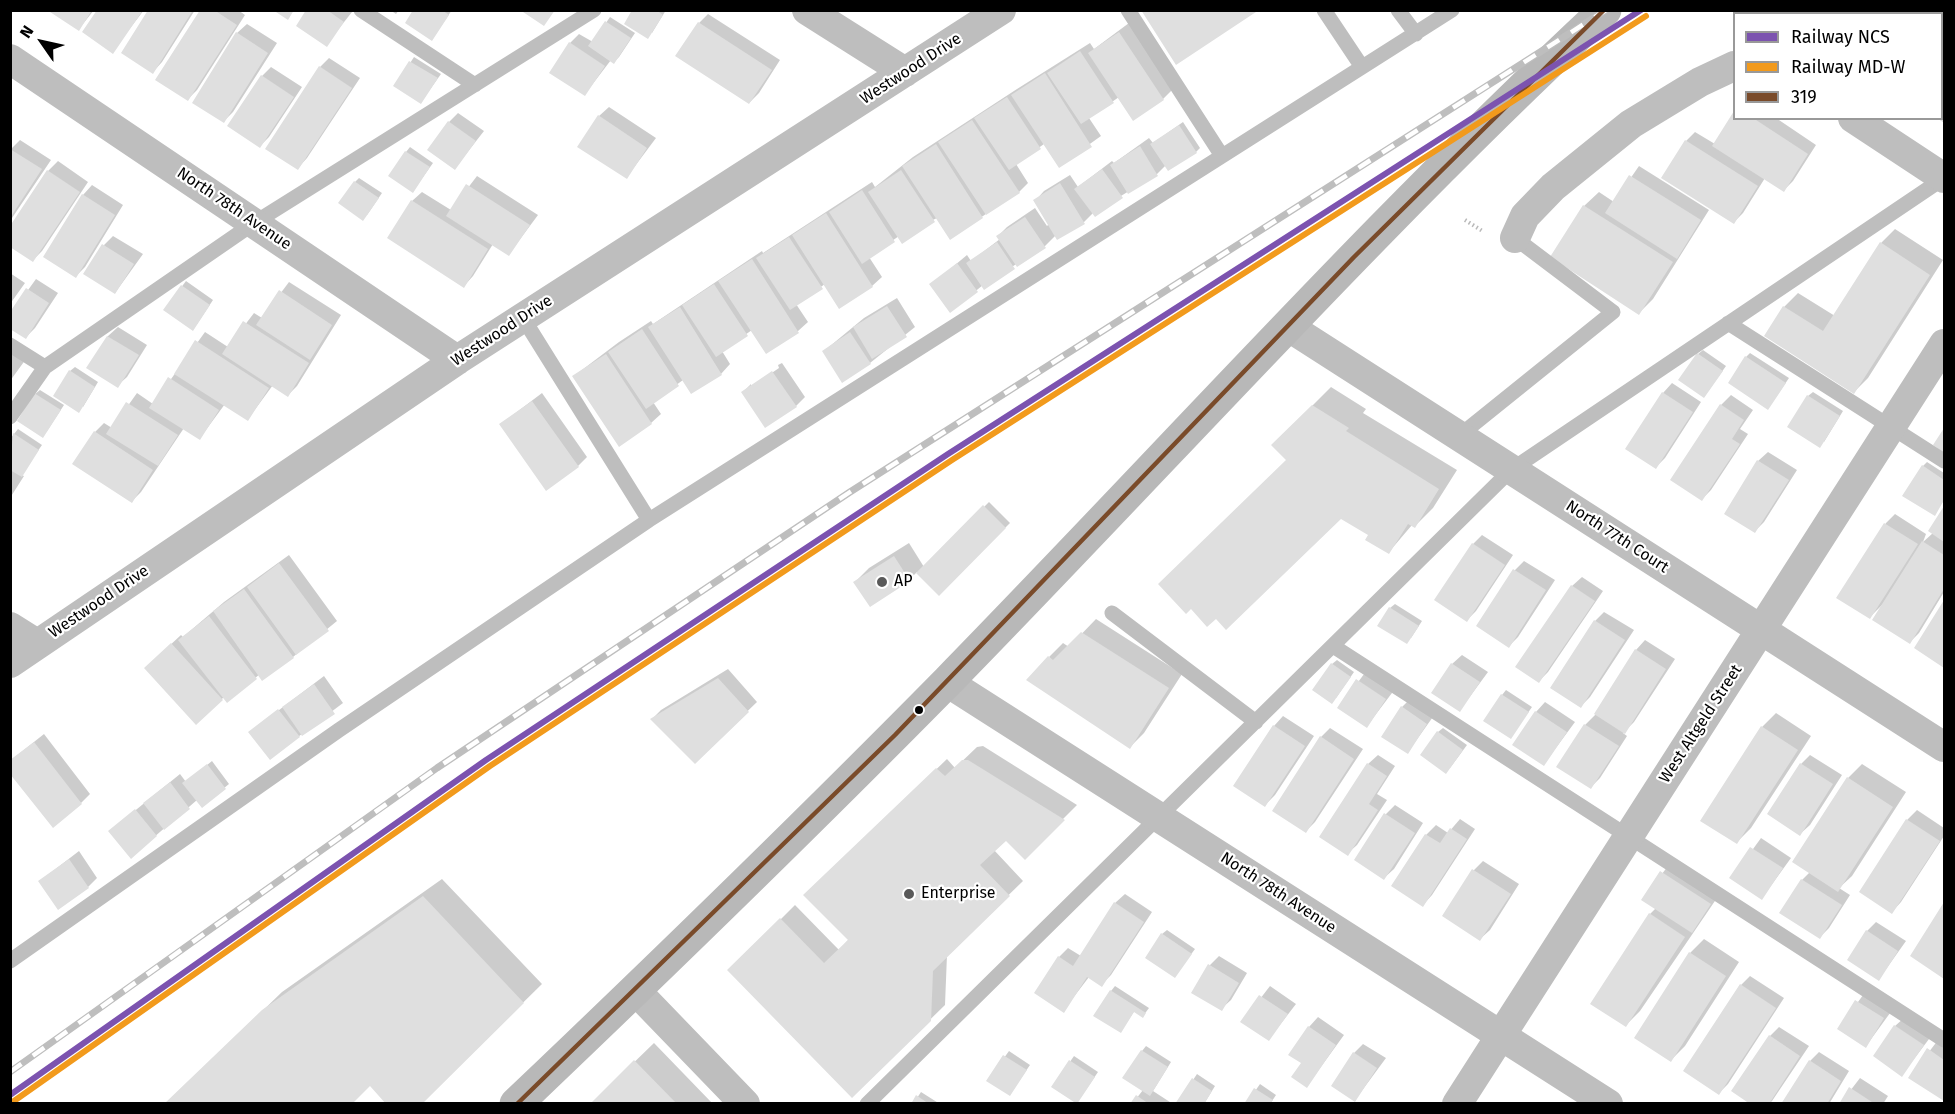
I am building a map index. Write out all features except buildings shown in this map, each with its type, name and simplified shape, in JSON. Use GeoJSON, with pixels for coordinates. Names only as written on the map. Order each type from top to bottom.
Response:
{"type":"FeatureCollection","features":[{"type":"Feature","properties":{"kind":"main road"},"geometry":{"type":"LineString","coordinates":[[516,1104],[947,682],[1442,167],[1605,10]]}},
{"type":"Feature","properties":{"kind":"street"},"geometry":{"type":"LineString","coordinates":[[807,10],[905,72]]}},
{"type":"Feature","properties":{"kind":"street","name":"Westwood Drive"},"geometry":{"type":"LineString","coordinates":[[10,663],[457,360],[1001,10]]}},
{"type":"Feature","properties":{"kind":"street","name":"North 78th Avenue"},"geometry":{"type":"LineString","coordinates":[[10,58],[457,360]]}},
{"type":"Feature","properties":{"kind":"street"},"geometry":{"type":"LineString","coordinates":[[1515,238],[1525,216],[1553,187],[1631,124],[1700,82],[1733,66]]}},
{"type":"Feature","properties":{"kind":"street"},"geometry":{"type":"LineString","coordinates":[[1856,120],[1944,178]]}},
{"type":"Feature","properties":{"kind":"street","name":"North 77th Court"},"geometry":{"type":"LineString","coordinates":[[1289,327],[1944,747]]}},
{"type":"Feature","properties":{"kind":"street","name":"West Altgeld Street"},"geometry":{"type":"LineString","coordinates":[[1457,1104],[1944,344]]}},
{"type":"Feature","properties":{"kind":"street"},"geometry":{"type":"LineString","coordinates":[[10,627],[37,644]]}},
{"type":"Feature","properties":{"kind":"street","name":"North 78th Avenue"},"geometry":{"type":"LineString","coordinates":[[947,682],[1608,1104]]}},
{"type":"Feature","properties":{"kind":"street"},"geometry":{"type":"LineString","coordinates":[[635,990],[745,1104]]}},
{"type":"Feature","properties":{"kind":"lane"},"geometry":{"type":"LineString","coordinates":[[361,10],[475,85]]}},
{"type":"Feature","properties":{"kind":"lane"},"geometry":{"type":"LineString","coordinates":[[10,417],[45,367],[254,223],[594,10]]}},
{"type":"Feature","properties":{"kind":"lane"},"geometry":{"type":"LineString","coordinates":[[1128,10],[1222,156]]}},
{"type":"Feature","properties":{"kind":"lane"},"geometry":{"type":"LineString","coordinates":[[1324,10],[1362,68]]}},
{"type":"Feature","properties":{"kind":"lane"},"geometry":{"type":"LineString","coordinates":[[1398,10],[1416,34]]}},
{"type":"Feature","properties":{"kind":"lane"},"geometry":{"type":"LineString","coordinates":[[10,961],[339,730],[649,519],[1452,10]]}},
{"type":"Feature","properties":{"kind":"lane"},"geometry":{"type":"LineString","coordinates":[[867,1104],[1511,470],[1944,178]]}},
{"type":"Feature","properties":{"kind":"lane"},"geometry":{"type":"LineString","coordinates":[[1459,436],[1613,312],[1515,238]]}},
{"type":"Feature","properties":{"kind":"lane"},"geometry":{"type":"LineString","coordinates":[[523,318],[649,519]]}},
{"type":"Feature","properties":{"kind":"lane"},"geometry":{"type":"LineString","coordinates":[[1728,323],[1944,461]]}},
{"type":"Feature","properties":{"kind":"lane"},"geometry":{"type":"LineString","coordinates":[[10,345],[45,367]]}},
{"type":"Feature","properties":{"kind":"lane"},"geometry":{"type":"LineString","coordinates":[[1112,613],[1256,722]]}},
{"type":"Feature","properties":{"kind":"lane"},"geometry":{"type":"LineString","coordinates":[[1332,646],[1944,1040]]}},
{"type":"Feature","properties":{"kind":"railway"},"geometry":{"type":"LineString","coordinates":[[10,1072],[437,768],[850,492],[1606,10]]}},
{"type":"Feature","properties":{"kind":"rail line","name":"NCS"},"geometry":{"type":"LineString","coordinates":[[10,1095],[486,760],[948,454],[1641,10]]}},
{"type":"Feature","properties":{"kind":"rail line","name":"MD-W"},"geometry":{"type":"LineString","coordinates":[[14,1101],[490,766],[952,460],[1646,16]]}},
{"type":"Feature","properties":{"kind":"transit line","name":"319"},"geometry":{"type":"LineString","coordinates":[[517,1104],[895,735],[1354,257],[1604,10]]}},
{"type":"Feature","properties":{"kind":"place","name":"AP"},"geometry":{"type":"Point","coordinates":[882,582]}},
{"type":"Feature","properties":{"kind":"place","name":"Enterprise"},"geometry":{"type":"Point","coordinates":[909,894]}}]}
